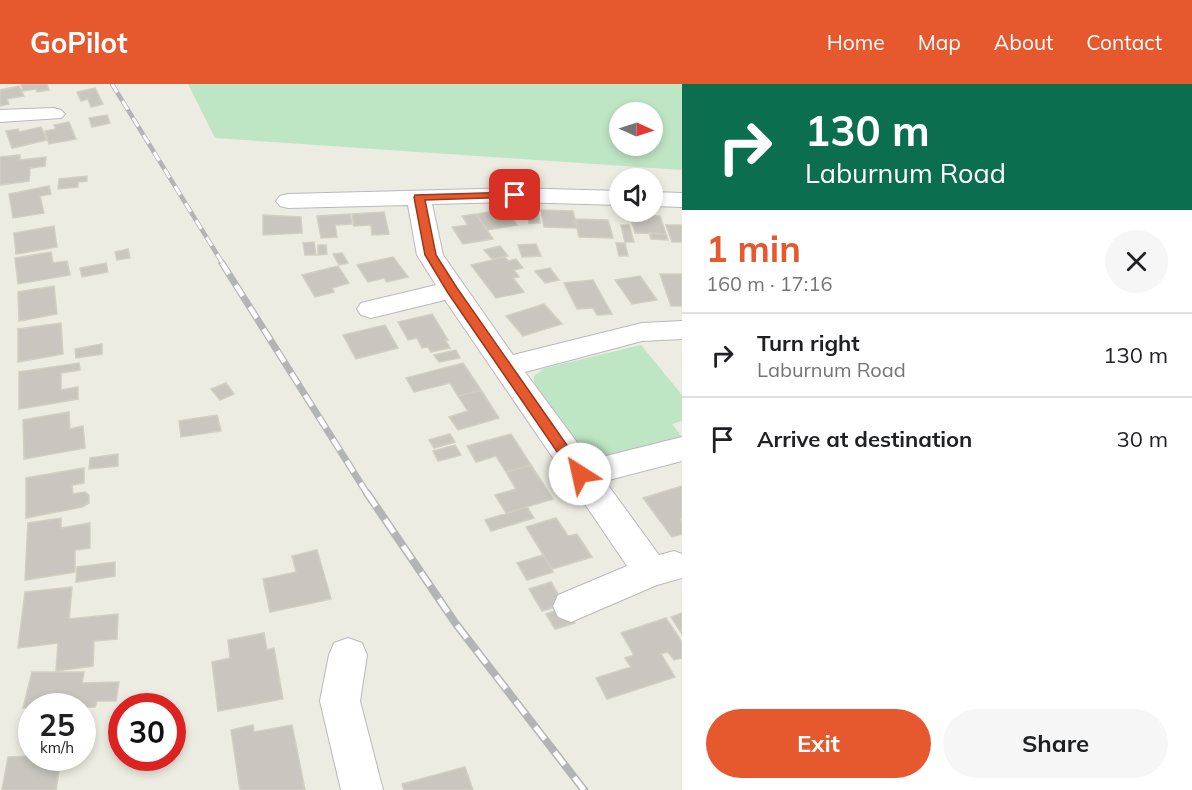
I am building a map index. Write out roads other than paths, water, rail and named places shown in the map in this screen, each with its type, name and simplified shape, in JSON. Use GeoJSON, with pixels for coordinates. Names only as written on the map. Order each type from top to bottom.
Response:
{"type":"FeatureCollection","features":[{"type":"Feature","properties":{"kind":"street"},"geometry":{"type":"LineString","coordinates":[[0,116],[54,114]]}},
{"type":"Feature","properties":{"kind":"street"},"geometry":{"type":"LineString","coordinates":[[288,201],[515,195],[609,198]]}},
{"type":"Feature","properties":{"kind":"street"},"geometry":{"type":"LineString","coordinates":[[419,197],[430,255],[452,290],[580,474],[662,569],[571,606]]}},
{"type":"Feature","properties":{"kind":"street"},"geometry":{"type":"LineString","coordinates":[[663,199],[682,200]]}},
{"type":"Feature","properties":{"kind":"street"},"geometry":{"type":"LineString","coordinates":[[371,309],[452,290]]}},
{"type":"Feature","properties":{"kind":"street"},"geometry":{"type":"LineString","coordinates":[[505,367],[642,332],[682,330]]}},
{"type":"Feature","properties":{"kind":"street"},"geometry":{"type":"LineString","coordinates":[[580,474],[682,449]]}},
{"type":"Feature","properties":{"kind":"street"},"geometry":{"type":"LineString","coordinates":[[348,655],[340,701],[362,790]]}},
{"type":"Feature","properties":{"kind":"railway"},"geometry":{"type":"LineString","coordinates":[[112,84],[223,264]]}},
{"type":"Feature","properties":{"kind":"railway"},"geometry":{"type":"LineString","coordinates":[[222,263],[368,495]]}},
{"type":"Feature","properties":{"kind":"railway"},"geometry":{"type":"LineString","coordinates":[[367,493],[456,624],[584,790]]}}]}
